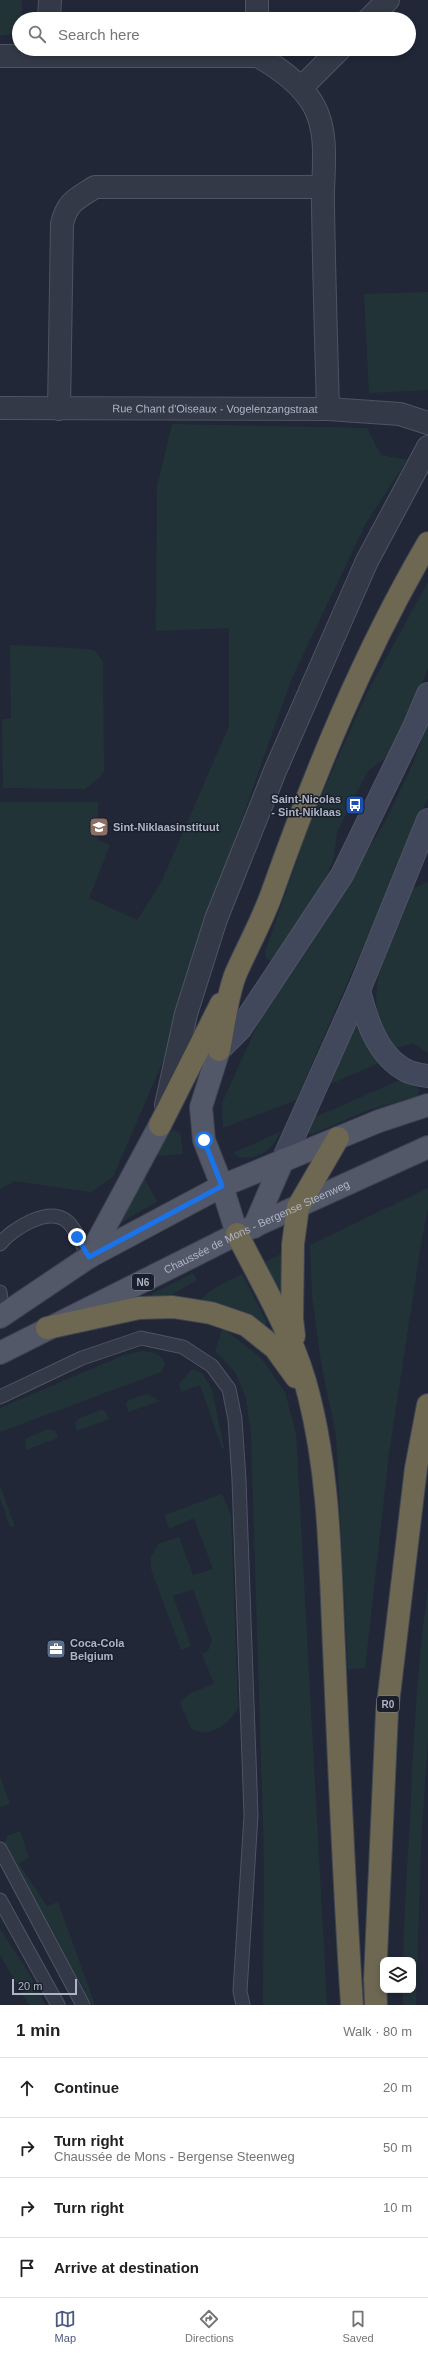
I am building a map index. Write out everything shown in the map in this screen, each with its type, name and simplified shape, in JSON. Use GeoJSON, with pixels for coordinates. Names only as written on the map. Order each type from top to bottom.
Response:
{"type":"FeatureCollection","features":[{"type":"Feature","properties":{"kind":"highway"},"geometry":{"type":"LineString","coordinates":[[160,1125],[236,975],[263,918],[328,741],[356,680],[405,581],[428,543]]}},
{"type":"Feature","properties":{"kind":"highway"},"geometry":{"type":"LineString","coordinates":[[219,1050],[236,975]]}},
{"type":"Feature","properties":{"kind":"highway"},"geometry":{"type":"LineString","coordinates":[[297,1357],[292,1318],[293,1244],[298,1207],[338,1138]]}},
{"type":"Feature","properties":{"kind":"highway"},"geometry":{"type":"LineString","coordinates":[[245,1230],[297,1357],[309,1395],[322,1450],[329,1535],[352,2005]]}},
{"type":"Feature","properties":{"kind":"highway"},"geometry":{"type":"LineString","coordinates":[[47,1328],[139,1308],[173,1307],[211,1313],[246,1325],[275,1348],[309,1395]]}},
{"type":"Feature","properties":{"kind":"highway","name":"R0"},"geometry":{"type":"LineString","coordinates":[[376,2005],[375,1979],[387,1712],[416,1468],[428,1406]]}},
{"type":"Feature","properties":{"kind":"main road"},"geometry":{"type":"LineString","coordinates":[[219,1050],[201,1107],[204,1140],[222,1186],[245,1230]]}},
{"type":"Feature","properties":{"kind":"main road"},"geometry":{"type":"LineString","coordinates":[[2,1317],[89,1257],[222,1186],[379,1121],[428,1105]]}},
{"type":"Feature","properties":{"kind":"main road"},"geometry":{"type":"LineString","coordinates":[[89,1257],[160,1125]]}},
{"type":"Feature","properties":{"kind":"main road","name":"Chaussée de Mons - Bergense Steenweg"},"geometry":{"type":"LineString","coordinates":[[0,1353],[47,1328],[182,1263],[245,1230],[428,1147]]}},
{"type":"Feature","properties":{"kind":"main road"},"geometry":{"type":"LineString","coordinates":[[245,1230],[282,1160]]}},
{"type":"Feature","properties":{"kind":"street"},"geometry":{"type":"LineString","coordinates":[[49,12],[50,0]]}},
{"type":"Feature","properties":{"kind":"street"},"geometry":{"type":"LineString","coordinates":[[257,0],[257,12]]}},
{"type":"Feature","properties":{"kind":"street"},"geometry":{"type":"LineString","coordinates":[[376,12],[388,0]]}},
{"type":"Feature","properties":{"kind":"street"},"geometry":{"type":"LineString","coordinates":[[0,56],[12,55]]}},
{"type":"Feature","properties":{"kind":"street"},"geometry":{"type":"LineString","coordinates":[[262,56],[279,68],[301,88],[314,106],[324,136],[322,187],[328,409]]}},
{"type":"Feature","properties":{"kind":"street"},"geometry":{"type":"LineString","coordinates":[[301,88],[333,56]]}},
{"type":"Feature","properties":{"kind":"street"},"geometry":{"type":"LineString","coordinates":[[59,409],[62,224],[65,210],[73,201],[95,187],[322,187]]}},
{"type":"Feature","properties":{"kind":"street","name":"Rue Chant d'Oiseaux - Vogelenzangstraat"},"geometry":{"type":"LineString","coordinates":[[0,408],[328,409],[400,414],[428,423]]}},
{"type":"Feature","properties":{"kind":"street"},"geometry":{"type":"LineString","coordinates":[[160,1125],[186,1014],[216,919],[275,771],[367,561],[428,447]]}},
{"type":"Feature","properties":{"kind":"street"},"geometry":{"type":"LineString","coordinates":[[219,1050],[240,1029],[342,875],[415,725],[428,694]]}},
{"type":"Feature","properties":{"kind":"street"},"geometry":{"type":"LineString","coordinates":[[282,1160],[359,990],[428,820]]}},
{"type":"Feature","properties":{"kind":"street"},"geometry":{"type":"LineString","coordinates":[[359,990],[375,1037],[385,1051],[407,1071],[428,1076]]}},
{"type":"Feature","properties":{"kind":"lane"},"geometry":{"type":"LineString","coordinates":[[0,1244],[5,1238],[33,1219],[54,1217],[67,1222],[89,1257]]}},
{"type":"Feature","properties":{"kind":"lane"},"geometry":{"type":"LineString","coordinates":[[0,1292],[2,1317]]}},
{"type":"Feature","properties":{"kind":"lane"},"geometry":{"type":"LineString","coordinates":[[0,1397],[82,1358],[141,1338],[183,1347],[212,1366],[229,1389],[235,1419],[239,1480],[251,1815],[240,1991],[243,2005]]}},
{"type":"Feature","properties":{"kind":"lane"},"geometry":{"type":"LineString","coordinates":[[0,1849],[83,2005]]}},
{"type":"Feature","properties":{"kind":"lane"},"geometry":{"type":"LineString","coordinates":[[0,1900],[58,2005]]}},
{"type":"Feature","properties":{"kind":"shaded area"},"geometry":{"type":"Polygon","coordinates":[[[0,0],[22,0],[22,12],[12,12],[12,34],[0,35],[0,0]]]}},
{"type":"Feature","properties":{"kind":"shaded area"},"geometry":{"type":"Polygon","coordinates":[[[428,292],[428,390],[369,393],[364,294],[428,292]]]}},
{"type":"Feature","properties":{"kind":"shaded area"},"geometry":{"type":"Polygon","coordinates":[[[172,424],[367,428],[381,455],[407,460],[366,523],[291,680],[204,926],[163,1061],[113,1177],[91,1192],[14,1181],[0,1189],[0,802],[98,802],[98,840],[110,845],[89,898],[137,920],[161,883],[229,726],[229,628],[156,631],[157,487],[172,424]]]}},
{"type":"Feature","properties":{"kind":"shaded area"},"geometry":{"type":"Polygon","coordinates":[[[428,582],[428,668],[424,678],[393,752],[368,771],[337,832],[334,858],[316,900],[273,963],[266,958],[265,952],[311,821],[367,693],[428,582]]]}},
{"type":"Feature","properties":{"kind":"shaded area"},"geometry":{"type":"Polygon","coordinates":[[[10,645],[89,649],[95,651],[103,662],[104,771],[99,778],[85,789],[3,788],[2,719],[11,719],[10,645]]]}},
{"type":"Feature","properties":{"kind":"shaded area"},"geometry":{"type":"Polygon","coordinates":[[[428,724],[428,798],[296,1100],[223,1128],[222,1103],[256,1028],[283,976],[383,826],[411,768],[428,724]]]}},
{"type":"Feature","properties":{"kind":"shaded area"},"geometry":{"type":"Polygon","coordinates":[[[428,882],[428,1053],[413,1043],[393,1049],[381,1027],[377,1007],[377,990],[379,972],[384,955],[411,889],[428,882]]]}},
{"type":"Feature","properties":{"kind":"shaded area"},"geometry":{"type":"Polygon","coordinates":[[[355,1021],[360,1023],[381,1062],[328,1085],[355,1021]]]}},
{"type":"Feature","properties":{"kind":"shaded area"},"geometry":{"type":"Polygon","coordinates":[[[405,1078],[414,1083],[419,1090],[417,1096],[371,1109],[312,1134],[308,1133],[313,1118],[405,1078]]]}},
{"type":"Feature","properties":{"kind":"shaded area"},"geometry":{"type":"Polygon","coordinates":[[[174,1130],[180,1133],[183,1154],[156,1156],[169,1133],[174,1130]]]}},
{"type":"Feature","properties":{"kind":"shaded area"},"geometry":{"type":"Polygon","coordinates":[[[280,1132],[269,1149],[258,1155],[246,1158],[239,1157],[233,1153],[280,1132]]]}},
{"type":"Feature","properties":{"kind":"shaded area"},"geometry":{"type":"Polygon","coordinates":[[[145,1179],[157,1202],[123,1221],[120,1219],[142,1180],[145,1179]]]}},
{"type":"Feature","properties":{"kind":"shaded area"},"geometry":{"type":"Polygon","coordinates":[[[428,1188],[428,1208],[421,1244],[389,1453],[365,1668],[348,1669],[336,1435],[321,1362],[312,1295],[310,1245],[428,1188]]]}},
{"type":"Feature","properties":{"kind":"shaded area"},"geometry":{"type":"Polygon","coordinates":[[[281,1254],[283,1285],[282,1288],[278,1289],[265,1262],[281,1254]]]}},
{"type":"Feature","properties":{"kind":"shaded area"},"geometry":{"type":"Polygon","coordinates":[[[193,1273],[197,1280],[165,1299],[151,1298],[152,1294],[193,1273]]]}},
{"type":"Feature","properties":{"kind":"shaded area"},"geometry":{"type":"Polygon","coordinates":[[[242,1274],[267,1323],[265,1326],[198,1302],[213,1289],[242,1274]]]}},
{"type":"Feature","properties":{"kind":"shaded area"},"geometry":{"type":"Polygon","coordinates":[[[223,1328],[261,1358],[285,1392],[296,1434],[327,2005],[263,2005],[264,1855],[251,1434],[246,1397],[235,1372],[215,1351],[223,1328]]]}},
{"type":"Feature","properties":{"kind":"shaded area"},"geometry":{"type":"Polygon","coordinates":[[[143,1351],[157,1354],[163,1360],[165,1364],[161,1372],[0,1432],[0,1408],[124,1355],[143,1351]]]}},
{"type":"Feature","properties":{"kind":"shaded area"},"geometry":{"type":"Polygon","coordinates":[[[192,1369],[202,1373],[212,1390],[224,1448],[222,1448],[200,1385],[181,1392],[179,1384],[192,1369]]]}},
{"type":"Feature","properties":{"kind":"shaded area"},"geometry":{"type":"Polygon","coordinates":[[[147,1394],[160,1401],[128,1412],[126,1404],[128,1400],[147,1394]]]}},
{"type":"Feature","properties":{"kind":"shaded area"},"geometry":{"type":"Polygon","coordinates":[[[101,1410],[105,1411],[109,1419],[77,1431],[75,1424],[77,1419],[101,1410]]]}},
{"type":"Feature","properties":{"kind":"shaded area"},"geometry":{"type":"Polygon","coordinates":[[[48,1429],[55,1431],[58,1438],[26,1450],[25,1439],[48,1429]]]}},
{"type":"Feature","properties":{"kind":"shaded area"},"geometry":{"type":"Polygon","coordinates":[[[0,1486],[15,1526],[10,1527],[0,1498],[0,1486]]]}},
{"type":"Feature","properties":{"kind":"shaded area"},"geometry":{"type":"Polygon","coordinates":[[[222,1494],[231,1515],[238,1708],[229,1720],[219,1728],[206,1732],[191,1729],[180,1702],[191,1693],[214,1684],[202,1654],[208,1651],[212,1640],[193,1589],[173,1596],[191,1646],[181,1650],[151,1569],[151,1557],[158,1544],[179,1537],[193,1575],[213,1569],[194,1518],[169,1529],[165,1515],[222,1494]]]}},
{"type":"Feature","properties":{"kind":"shaded area"},"geometry":{"type":"Polygon","coordinates":[[[428,1589],[428,1739],[421,1845],[416,2005],[403,2005],[403,1993],[416,1993],[416,1957],[403,1957],[416,1706],[428,1589]]]}},
{"type":"Feature","properties":{"kind":"shaded area"},"geometry":{"type":"Polygon","coordinates":[[[0,1776],[10,1804],[0,1807],[0,1776]]]}},
{"type":"Feature","properties":{"kind":"shaded area"},"geometry":{"type":"Polygon","coordinates":[[[20,1831],[29,1857],[19,1864],[47,1906],[58,1902],[95,2005],[92,2005],[5,1843],[7,1836],[20,1831]]]}},
{"type":"Feature","properties":{"kind":"shaded area"},"geometry":{"type":"Polygon","coordinates":[[[0,1929],[29,1973],[45,2005],[29,2005],[0,1955],[0,1929]]]}},
{"type":"Feature","properties":{"kind":"place","name":"Saint-Nicolas - Sint-Niklaas"},"geometry":{"type":"Point","coordinates":[355,805]}},
{"type":"Feature","properties":{"kind":"place","name":"Sint-Niklaasinstituut"},"geometry":{"type":"Point","coordinates":[99,827]}},
{"type":"Feature","properties":{"kind":"place","name":"Coca-Cola Belgium"},"geometry":{"type":"Point","coordinates":[56,1649]}},
{"type":"Feature","properties":{"kind":"route"},"geometry":{"type":"LineString","coordinates":[[77,1237],[89,1257],[222,1186],[204,1140]]}}]}
